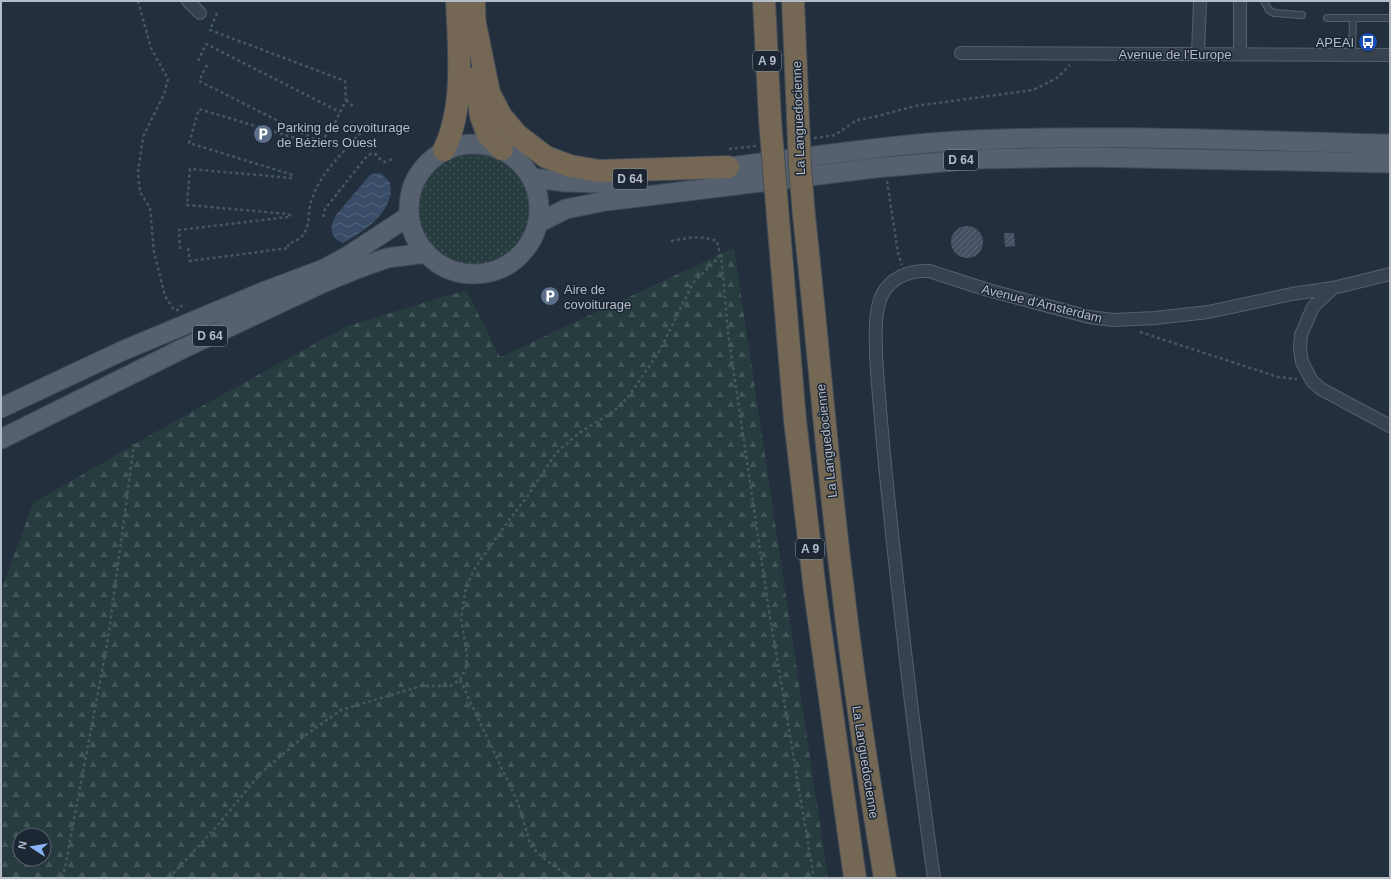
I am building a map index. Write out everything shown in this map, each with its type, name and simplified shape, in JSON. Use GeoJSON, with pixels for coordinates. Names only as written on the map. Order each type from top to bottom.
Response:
{"type":"FeatureCollection","features":[{"type":"Feature","properties":{"kind":"highway"},"geometry":{"type":"LineString","coordinates":[[444,150],[450,137],[458,90],[460,67],[457,1]]}},
{"type":"Feature","properties":{"kind":"highway"},"geometry":{"type":"LineString","coordinates":[[474,1],[475,60],[481,116],[488,135],[502,149]]}},
{"type":"Feature","properties":{"kind":"highway","name":"La Languedocienne"},"geometry":{"type":"LineString","coordinates":[[764,1],[770,120],[795,420],[814,591],[856,878]]}},
{"type":"Feature","properties":{"kind":"highway","name":"La Languedocienne"},"geometry":{"type":"LineString","coordinates":[[793,1],[800,167],[824,418],[842,589],[862,738],[884,878]]}},
{"type":"Feature","properties":{"kind":"highway"},"geometry":{"type":"LineString","coordinates":[[475,24],[489,93],[498,110],[517,135],[546,156],[570,166],[598,171],[726,159]]}},
{"type":"Feature","properties":{"kind":"main road","name":"D 64"},"geometry":{"type":"LineString","coordinates":[[532,178],[566,182],[601,183],[726,159],[973,140],[1094,138],[1390,144]]}},
{"type":"Feature","properties":{"kind":"main road"},"geometry":{"type":"LineString","coordinates":[[463,144],[483,144],[502,149],[519,161],[532,178],[538,192],[540,208],[538,223],[532,240],[521,255],[507,266],[490,273],[472,275],[455,272],[439,265],[426,254],[414,236],[409,216],[409,199],[414,182],[423,167],[444,150],[463,144]]}},
{"type":"Feature","properties":{"kind":"main road","name":"D 64"},"geometry":{"type":"LineString","coordinates":[[538,223],[566,209],[606,201],[884,167],[976,159],[1088,157],[1390,163]]}},
{"type":"Feature","properties":{"kind":"main road","name":"D 64"},"geometry":{"type":"LineString","coordinates":[[1,408],[122,351],[324,269],[348,256],[409,216]]}},
{"type":"Feature","properties":{"kind":"main road","name":"D 64"},"geometry":{"type":"LineString","coordinates":[[1,439],[168,356],[325,282],[387,258],[426,254]]}},
{"type":"Feature","properties":{"kind":"street"},"geometry":{"type":"LineString","coordinates":[[188,1],[200,13]]}},
{"type":"Feature","properties":{"kind":"street"},"geometry":{"type":"LineString","coordinates":[[1198,54],[1200,1]]}},
{"type":"Feature","properties":{"kind":"street"},"geometry":{"type":"LineString","coordinates":[[1240,1],[1240,54]]}},
{"type":"Feature","properties":{"kind":"street","name":"Avenue de l'Europe"},"geometry":{"type":"LineString","coordinates":[[961,53],[1390,55]]}},
{"type":"Feature","properties":{"kind":"street","name":"Avenue d'Amsterdam"},"geometry":{"type":"LineString","coordinates":[[905,274],[919,270],[928,271],[988,290],[1089,317],[1114,320],[1155,318],[1208,312],[1292,294],[1333,288],[1390,274]]}},
{"type":"Feature","properties":{"kind":"street"},"geometry":{"type":"LineString","coordinates":[[905,274],[893,281],[882,296],[878,309],[876,336],[878,387],[895,562],[919,768],[934,878]]}},
{"type":"Feature","properties":{"kind":"street","name":"Avenue d'Amsterdam"},"geometry":{"type":"LineString","coordinates":[[1333,288],[1313,307],[1301,335],[1300,348],[1302,362],[1312,381],[1321,389],[1390,426]]}},
{"type":"Feature","properties":{"kind":"lane"},"geometry":{"type":"LineString","coordinates":[[1264,1],[1268,10],[1274,13],[1302,15]]}},
{"type":"Feature","properties":{"kind":"lane"},"geometry":{"type":"LineString","coordinates":[[1327,18],[1390,18]]}},
{"type":"Feature","properties":{"kind":"lane"},"geometry":{"type":"LineString","coordinates":[[1352,55],[1353,18]]}},
{"type":"Feature","properties":{"kind":"path"},"geometry":{"type":"LineString","coordinates":[[138,1],[151,48],[168,79],[164,94],[143,137],[138,173],[140,192],[150,208],[154,252],[165,296],[174,310],[178,310],[182,305]]}},
{"type":"Feature","properties":{"kind":"path"},"geometry":{"type":"LineString","coordinates":[[180,249],[178,230],[292,216],[288,214],[187,205],[190,169],[293,177],[189,143],[199,109],[306,142],[320,142],[332,129],[346,100],[346,81],[210,30],[216,13]]}},
{"type":"Feature","properties":{"kind":"path"},"geometry":{"type":"LineString","coordinates":[[198,61],[206,44],[340,112]]}},
{"type":"Feature","properties":{"kind":"path"},"geometry":{"type":"LineString","coordinates":[[811,138],[834,135],[858,120],[915,106],[1033,90],[1057,78],[1081,54]]}},
{"type":"Feature","properties":{"kind":"path"},"geometry":{"type":"LineString","coordinates":[[207,65],[199,82],[320,142]]}},
{"type":"Feature","properties":{"kind":"path"},"geometry":{"type":"LineString","coordinates":[[346,100],[355,108]]}},
{"type":"Feature","properties":{"kind":"path"},"geometry":{"type":"LineString","coordinates":[[188,248],[190,261],[289,248],[288,244],[298,241],[304,236],[312,197],[320,182],[358,135],[365,130]]}},
{"type":"Feature","properties":{"kind":"path"},"geometry":{"type":"LineString","coordinates":[[726,159],[756,146]]}},
{"type":"Feature","properties":{"kind":"path"},"geometry":{"type":"LineString","coordinates":[[323,217],[325,209],[367,156],[373,153],[378,155],[381,161],[385,162],[392,159]]}},
{"type":"Feature","properties":{"kind":"path"},"geometry":{"type":"LineString","coordinates":[[884,167],[898,253],[905,274]]}},
{"type":"Feature","properties":{"kind":"path"},"geometry":{"type":"LineString","coordinates":[[671,241],[690,237],[710,238],[717,241],[728,333],[770,611],[814,878]]}},
{"type":"Feature","properties":{"kind":"path"},"geometry":{"type":"LineString","coordinates":[[170,878],[217,826],[261,772],[303,736],[341,710],[421,686],[450,686],[460,680],[466,668],[466,654],[461,619],[466,588],[475,568],[509,520],[528,497],[556,453],[579,433],[614,411],[628,397],[659,352],[693,283],[720,256]]}},
{"type":"Feature","properties":{"kind":"path"},"geometry":{"type":"LineString","coordinates":[[1136,331],[1278,377],[1312,381]]}},
{"type":"Feature","properties":{"kind":"path"},"geometry":{"type":"LineString","coordinates":[[63,878],[108,639],[134,444]]}},
{"type":"Feature","properties":{"kind":"path"},"geometry":{"type":"LineString","coordinates":[[460,680],[518,803],[531,846],[542,857],[571,878]]}},
{"type":"Feature","properties":{"kind":"green space"},"geometry":{"type":"Polygon","coordinates":[[[472,151],[494,156],[512,168],[524,186],[529,208],[524,230],[512,248],[494,260],[472,265],[450,260],[432,248],[420,230],[415,208],[420,186],[432,168],[450,156],[472,151]]]}},
{"type":"Feature","properties":{"kind":"green space"},"geometry":{"type":"Polygon","coordinates":[[[734,248],[828,878],[1,878],[1,591],[33,503],[175,421],[347,326],[466,290],[500,357],[734,248]]]}},
{"type":"Feature","properties":{"kind":"water"},"geometry":{"type":"Polygon","coordinates":[[[380,173],[390,182],[391,195],[387,205],[377,219],[371,224],[343,243],[339,241],[335,238],[332,232],[332,224],[336,215],[371,174],[380,173]]]}},
{"type":"Feature","properties":{"kind":"building"},"geometry":{"type":"Polygon","coordinates":[[[967,226],[978,231],[983,242],[978,253],[967,258],[956,253],[951,242],[956,231],[967,226]]]}},
{"type":"Feature","properties":{"kind":"building"},"geometry":{"type":"Polygon","coordinates":[[[1004,233],[1014,233],[1015,246],[1005,247],[1004,233]]]}},
{"type":"Feature","properties":{"kind":"place","name":"APEAI"},"geometry":{"type":"Point","coordinates":[1368,42]}},
{"type":"Feature","properties":{"kind":"place","name":"Parking de covoiturage de Béziers Ouest"},"geometry":{"type":"Point","coordinates":[263,134]}},
{"type":"Feature","properties":{"kind":"place","name":"Aire de covoiturage"},"geometry":{"type":"Point","coordinates":[550,296]}}]}
